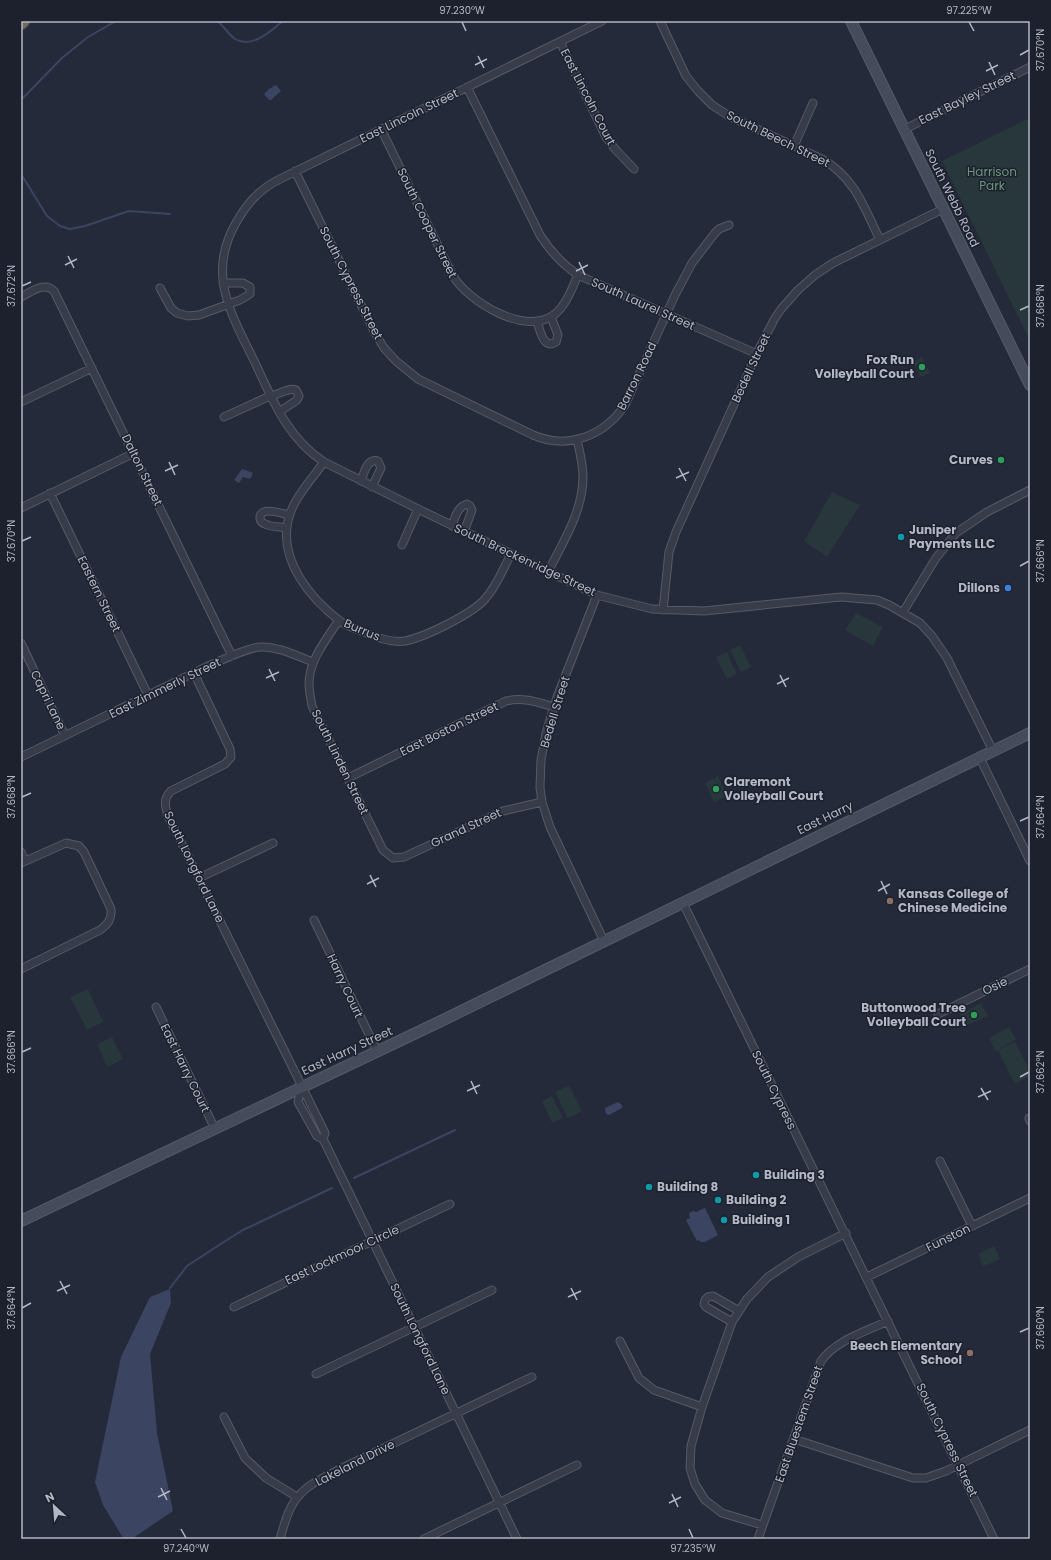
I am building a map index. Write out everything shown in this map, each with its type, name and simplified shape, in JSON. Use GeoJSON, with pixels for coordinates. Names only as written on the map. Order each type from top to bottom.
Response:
{"type":"FeatureCollection","features":[{"type":"Feature","properties":{"kind":"main road","name":"South Webb Road"},"geometry":{"type":"LineString","coordinates":[[851,21],[1030,386]]}},
{"type":"Feature","properties":{"kind":"main road"},"geometry":{"type":"LineString","coordinates":[[980,758],[1030,733]]}},
{"type":"Feature","properties":{"kind":"main road","name":"East Harry"},"geometry":{"type":"LineString","coordinates":[[683,902],[980,758]]}},
{"type":"Feature","properties":{"kind":"main road","name":"East Harry Street"},"geometry":{"type":"LineString","coordinates":[[21,1221],[377,1051],[683,902]]}},
{"type":"Feature","properties":{"kind":"street","name":"East Lincoln Street"},"geometry":{"type":"LineString","coordinates":[[232,229],[245,207],[256,195],[273,182],[602,21]]}},
{"type":"Feature","properties":{"kind":"street","name":"South Beech Street"},"geometry":{"type":"LineString","coordinates":[[660,21],[686,76],[704,98],[729,116],[829,163],[848,179],[860,199],[880,240]]}},
{"type":"Feature","properties":{"kind":"street","name":"East Lincoln Court"},"geometry":{"type":"LineString","coordinates":[[560,42],[606,137],[615,150],[634,169]]}},
{"type":"Feature","properties":{"kind":"street","name":"East Bayley Street"},"geometry":{"type":"LineString","coordinates":[[905,129],[1030,67]]}},
{"type":"Feature","properties":{"kind":"street","name":"South Laurel Street"},"geometry":{"type":"LineString","coordinates":[[467,87],[541,237],[556,257],[578,275],[757,354]]}},
{"type":"Feature","properties":{"kind":"street"},"geometry":{"type":"LineString","coordinates":[[794,146],[813,103]]}},
{"type":"Feature","properties":{"kind":"street","name":"South Cooper Street"},"geometry":{"type":"LineString","coordinates":[[381,129],[453,276],[460,287],[476,300],[500,313],[520,320],[537,321],[551,316],[564,304],[578,275]]}},
{"type":"Feature","properties":{"kind":"street","name":"South Cypress Street"},"geometry":{"type":"LineString","coordinates":[[295,171],[375,333],[384,348],[399,365],[418,379],[539,438],[558,442],[577,440]]}},
{"type":"Feature","properties":{"kind":"street","name":"Bedell Street"},"geometry":{"type":"LineString","coordinates":[[663,610],[669,552],[676,532],[757,354],[775,318],[798,290],[825,268],[943,209]]}},
{"type":"Feature","properties":{"kind":"street","name":"Barron Road"},"geometry":{"type":"LineString","coordinates":[[577,440],[598,432],[611,423],[621,411],[666,314],[692,263],[715,233],[729,225]]}},
{"type":"Feature","properties":{"kind":"street","name":"South Breckenridge Street"},"geometry":{"type":"LineString","coordinates":[[232,229],[223,259],[223,283],[228,304],[278,412],[296,437],[324,462],[418,510],[597,595],[652,609],[704,611],[842,597],[877,600],[903,612],[920,623],[932,636],[946,658],[993,751]]}},
{"type":"Feature","properties":{"kind":"street"},"geometry":{"type":"LineString","coordinates":[[160,288],[171,308],[177,313],[186,316],[194,316],[247,297],[250,294],[251,289],[246,284],[223,283]]}},
{"type":"Feature","properties":{"kind":"street","name":"Dalton Street"},"geometry":{"type":"LineString","coordinates":[[21,297],[40,287],[50,287],[56,294],[232,656]]}},
{"type":"Feature","properties":{"kind":"street"},"geometry":{"type":"LineString","coordinates":[[537,321],[544,341],[548,344],[552,344],[556,342],[558,336],[551,316]]}},
{"type":"Feature","properties":{"kind":"street"},"geometry":{"type":"LineString","coordinates":[[21,402],[92,368]]}},
{"type":"Feature","properties":{"kind":"street"},"geometry":{"type":"LineString","coordinates":[[224,417],[270,396],[290,389],[297,391],[299,396],[297,400],[278,412]]}},
{"type":"Feature","properties":{"kind":"street"},"geometry":{"type":"LineString","coordinates":[[548,572],[580,503],[583,476],[577,440]]}},
{"type":"Feature","properties":{"kind":"street"},"geometry":{"type":"LineString","coordinates":[[21,508],[134,453]]}},
{"type":"Feature","properties":{"kind":"street"},"geometry":{"type":"LineString","coordinates":[[361,481],[370,462],[373,460],[378,461],[381,468],[372,487]]}},
{"type":"Feature","properties":{"kind":"street","name":"Burrus"},"geometry":{"type":"LineString","coordinates":[[324,462],[295,503],[289,515],[287,528],[288,548],[301,580],[316,600],[339,620],[382,640],[405,641],[426,634],[471,611],[485,599],[497,583],[511,554]]}},
{"type":"Feature","properties":{"kind":"street"},"geometry":{"type":"LineString","coordinates":[[903,612],[936,558],[956,533],[987,512],[1030,490]]}},
{"type":"Feature","properties":{"kind":"street","name":"Eastern Street"},"geometry":{"type":"LineString","coordinates":[[50,493],[148,695]]}},
{"type":"Feature","properties":{"kind":"street"},"geometry":{"type":"LineString","coordinates":[[452,526],[458,511],[462,506],[467,504],[472,510],[464,532]]}},
{"type":"Feature","properties":{"kind":"street"},"geometry":{"type":"LineString","coordinates":[[402,545],[418,510]]}},
{"type":"Feature","properties":{"kind":"street"},"geometry":{"type":"LineString","coordinates":[[287,528],[263,523],[260,520],[260,516],[263,512],[267,511],[289,515]]}},
{"type":"Feature","properties":{"kind":"street","name":"Bedell Street"},"geometry":{"type":"LineString","coordinates":[[597,595],[554,707],[546,733],[542,753],[540,788],[542,802],[550,827],[604,941]]}},
{"type":"Feature","properties":{"kind":"street","name":"South Linden Street"},"geometry":{"type":"LineString","coordinates":[[339,620],[322,645],[313,662],[309,684],[312,706],[383,850],[391,856]]}},
{"type":"Feature","properties":{"kind":"street","name":"Capri Lane"},"geometry":{"type":"LineString","coordinates":[[21,643],[65,736]]}},
{"type":"Feature","properties":{"kind":"street","name":"East Zimmerly Street"},"geometry":{"type":"LineString","coordinates":[[21,758],[194,673],[232,656],[259,647],[285,651],[313,662]]}},
{"type":"Feature","properties":{"kind":"street","name":"South Longford Lane"},"geometry":{"type":"LineString","coordinates":[[194,673],[230,749],[231,757],[225,764],[171,791],[165,802],[168,816],[325,1133],[324,1139],[517,1539]]}},
{"type":"Feature","properties":{"kind":"street","name":"East Boston Street"},"geometry":{"type":"LineString","coordinates":[[348,778],[506,701],[516,699],[529,700],[554,707]]}},
{"type":"Feature","properties":{"kind":"street"},"geometry":{"type":"LineString","coordinates":[[980,758],[1030,861]]}},
{"type":"Feature","properties":{"kind":"street","name":"Grand Street"},"geometry":{"type":"LineString","coordinates":[[391,856],[393,858],[404,857],[503,811],[542,802]]}},
{"type":"Feature","properties":{"kind":"street"},"geometry":{"type":"LineString","coordinates":[[21,852],[23,862],[66,843],[79,846],[84,852],[111,909],[110,919],[106,926],[100,930],[21,969]]}},
{"type":"Feature","properties":{"kind":"street"},"geometry":{"type":"LineString","coordinates":[[199,878],[273,843]]}},
{"type":"Feature","properties":{"kind":"street","name":"South Cypress"},"geometry":{"type":"LineString","coordinates":[[683,902],[867,1277]]}},
{"type":"Feature","properties":{"kind":"street","name":"Harry Court"},"geometry":{"type":"LineString","coordinates":[[314,920],[377,1051]]}},
{"type":"Feature","properties":{"kind":"street","name":"Osie"},"geometry":{"type":"LineString","coordinates":[[938,1014],[1030,969]]}},
{"type":"Feature","properties":{"kind":"street","name":"East Harry Court"},"geometry":{"type":"LineString","coordinates":[[156,1007],[215,1129]]}},
{"type":"Feature","properties":{"kind":"street"},"geometry":{"type":"LineString","coordinates":[[940,1161],[972,1226]]}},
{"type":"Feature","properties":{"kind":"street","name":"Funston"},"geometry":{"type":"LineString","coordinates":[[867,1277],[1030,1198]]}},
{"type":"Feature","properties":{"kind":"street","name":"East Lockmoor Circle"},"geometry":{"type":"LineString","coordinates":[[234,1306],[450,1204]]}},
{"type":"Feature","properties":{"kind":"street"},"geometry":{"type":"LineString","coordinates":[[762,1525],[722,1513],[705,1500],[695,1484],[690,1468],[691,1446],[702,1407],[732,1322],[747,1299],[768,1277],[798,1257],[846,1233]]}},
{"type":"Feature","properties":{"kind":"street","name":"South Cypress Street"},"geometry":{"type":"LineString","coordinates":[[867,1277],[959,1464],[994,1539]]}},
{"type":"Feature","properties":{"kind":"street"},"geometry":{"type":"LineString","coordinates":[[316,1374],[492,1290]]}},
{"type":"Feature","properties":{"kind":"street"},"geometry":{"type":"LineString","coordinates":[[732,1322],[706,1307],[704,1304],[705,1300],[708,1296],[713,1296],[739,1311]]}},
{"type":"Feature","properties":{"kind":"street","name":"East Bluestem Street"},"geometry":{"type":"LineString","coordinates":[[758,1539],[818,1367],[825,1356],[838,1345],[888,1321]]}},
{"type":"Feature","properties":{"kind":"street"},"geometry":{"type":"LineString","coordinates":[[620,1341],[639,1378],[654,1390],[702,1407]]}},
{"type":"Feature","properties":{"kind":"street","name":"Lakeland Drive"},"geometry":{"type":"LineString","coordinates":[[280,1539],[285,1523],[297,1497],[311,1484],[532,1377]]}},
{"type":"Feature","properties":{"kind":"street"},"geometry":{"type":"LineString","coordinates":[[224,1417],[246,1458],[266,1478],[297,1497]]}},
{"type":"Feature","properties":{"kind":"street"},"geometry":{"type":"LineString","coordinates":[[794,1439],[913,1478],[926,1478],[1030,1430]]}},
{"type":"Feature","properties":{"kind":"street"},"geometry":{"type":"LineString","coordinates":[[424,1539],[577,1465]]}},
{"type":"Feature","properties":{"kind":"green space","name":"Harrison Park"},"geometry":{"type":"Polygon","coordinates":[[[1030,118],[1030,341],[942,161],[1030,118]]]}},
{"type":"Feature","properties":{"kind":"green space","name":"Fox Run Volleyball Court"},"geometry":{"type":"Polygon","coordinates":[[[922,357],[930,373],[921,377],[913,362],[922,357]]]}},
{"type":"Feature","properties":{"kind":"green space"},"geometry":{"type":"Polygon","coordinates":[[[832,492],[860,505],[827,557],[804,541],[832,492]]]}},
{"type":"Feature","properties":{"kind":"green space"},"geometry":{"type":"Polygon","coordinates":[[[856,613],[883,627],[873,646],[845,630],[856,613]]]}},
{"type":"Feature","properties":{"kind":"green space"},"geometry":{"type":"Polygon","coordinates":[[[740,645],[751,667],[741,672],[730,650],[740,645]]]}},
{"type":"Feature","properties":{"kind":"green space"},"geometry":{"type":"Polygon","coordinates":[[[727,652],[737,674],[727,679],[716,657],[727,652]]]}},
{"type":"Feature","properties":{"kind":"green space","name":"Claremont Volleyball Court"},"geometry":{"type":"Polygon","coordinates":[[[718,776],[727,796],[714,802],[705,783],[718,776]]]}},
{"type":"Feature","properties":{"kind":"green space"},"geometry":{"type":"Polygon","coordinates":[[[88,989],[103,1022],[87,1030],[70,997],[88,989]]]}},
{"type":"Feature","properties":{"kind":"green space","name":"Buttonwood Tree Volleyball Court"},"geometry":{"type":"Polygon","coordinates":[[[981,1003],[988,1016],[966,1026],[960,1014],[981,1003]]]}},
{"type":"Feature","properties":{"kind":"green space"},"geometry":{"type":"Polygon","coordinates":[[[1009,1027],[1016,1040],[996,1051],[989,1038],[1009,1027]]]}},
{"type":"Feature","properties":{"kind":"green space"},"geometry":{"type":"Polygon","coordinates":[[[112,1037],[123,1059],[107,1067],[97,1044],[112,1037]]]}},
{"type":"Feature","properties":{"kind":"green space"},"geometry":{"type":"Polygon","coordinates":[[[1015,1042],[1030,1072],[1030,1076],[1015,1084],[998,1050],[1015,1042]]]}},
{"type":"Feature","properties":{"kind":"green space"},"geometry":{"type":"Polygon","coordinates":[[[569,1085],[582,1111],[568,1118],[555,1092],[569,1085]]]}},
{"type":"Feature","properties":{"kind":"green space"},"geometry":{"type":"Polygon","coordinates":[[[552,1096],[563,1118],[552,1123],[542,1101],[552,1096]]]}},
{"type":"Feature","properties":{"kind":"green space"},"geometry":{"type":"Polygon","coordinates":[[[994,1246],[1000,1259],[983,1267],[978,1254],[994,1246]]]}},
{"type":"Feature","properties":{"kind":"water"},"geometry":{"type":"Polygon","coordinates":[[[276,85],[281,91],[269,100],[264,94],[276,85]]]}},
{"type":"Feature","properties":{"kind":"water"},"geometry":{"type":"Polygon","coordinates":[[[242,469],[253,473],[250,479],[243,477],[239,483],[234,480],[242,469]]]}},
{"type":"Feature","properties":{"kind":"water"},"geometry":{"type":"Polygon","coordinates":[[[618,1102],[622,1105],[622,1108],[609,1115],[606,1114],[605,1108],[618,1102]]]}},
{"type":"Feature","properties":{"kind":"water"},"geometry":{"type":"Polygon","coordinates":[[[705,1208],[718,1235],[705,1242],[700,1242],[699,1240],[697,1241],[686,1220],[690,1218],[690,1212],[696,1212],[705,1208]]]}},
{"type":"Feature","properties":{"kind":"water"},"geometry":{"type":"Polygon","coordinates":[[[170,1289],[171,1303],[150,1354],[157,1433],[173,1511],[133,1538],[123,1538],[103,1505],[95,1482],[121,1357],[150,1297],[170,1289]]]}},
{"type":"Feature","properties":{"kind":"waterway"},"geometry":{"type":"LineString","coordinates":[[21,100],[62,58],[88,37],[116,21]]}},
{"type":"Feature","properties":{"kind":"waterway"},"geometry":{"type":"LineString","coordinates":[[217,21],[230,35],[241,42],[248,42],[261,38],[283,21]]}},
{"type":"Feature","properties":{"kind":"waterway"},"geometry":{"type":"LineString","coordinates":[[21,174],[47,216],[60,226],[70,229],[85,226],[129,211],[170,214]]}},
{"type":"Feature","properties":{"kind":"waterway"},"geometry":{"type":"LineString","coordinates":[[354,1178],[455,1130]]}},
{"type":"Feature","properties":{"kind":"waterway"},"geometry":{"type":"LineString","coordinates":[[170,1288],[187,1266],[243,1230],[332,1188]]}},
{"type":"Feature","properties":{"kind":"place","name":"Fox Run Volleyball Court"},"geometry":{"type":"Point","coordinates":[922,367]}},
{"type":"Feature","properties":{"kind":"place","name":"Curves"},"geometry":{"type":"Point","coordinates":[1001,460]}},
{"type":"Feature","properties":{"kind":"place","name":"Juniper Payments LLC"},"geometry":{"type":"Point","coordinates":[901,537]}},
{"type":"Feature","properties":{"kind":"place","name":"Dillons"},"geometry":{"type":"Point","coordinates":[1008,588]}},
{"type":"Feature","properties":{"kind":"place","name":"Claremont Volleyball Court"},"geometry":{"type":"Point","coordinates":[716,789]}},
{"type":"Feature","properties":{"kind":"place","name":"Kansas College of Chinese Medicine"},"geometry":{"type":"Point","coordinates":[890,901]}},
{"type":"Feature","properties":{"kind":"place","name":"Buttonwood Tree Volleyball Court"},"geometry":{"type":"Point","coordinates":[974,1015]}},
{"type":"Feature","properties":{"kind":"place","name":"Building 3"},"geometry":{"type":"Point","coordinates":[756,1175]}},
{"type":"Feature","properties":{"kind":"place","name":"Building 8"},"geometry":{"type":"Point","coordinates":[649,1187]}},
{"type":"Feature","properties":{"kind":"place","name":"Building 2"},"geometry":{"type":"Point","coordinates":[718,1200]}},
{"type":"Feature","properties":{"kind":"place","name":"Building 1"},"geometry":{"type":"Point","coordinates":[724,1220]}},
{"type":"Feature","properties":{"kind":"place","name":"Beech Elementary School"},"geometry":{"type":"Point","coordinates":[970,1353]}}]}
